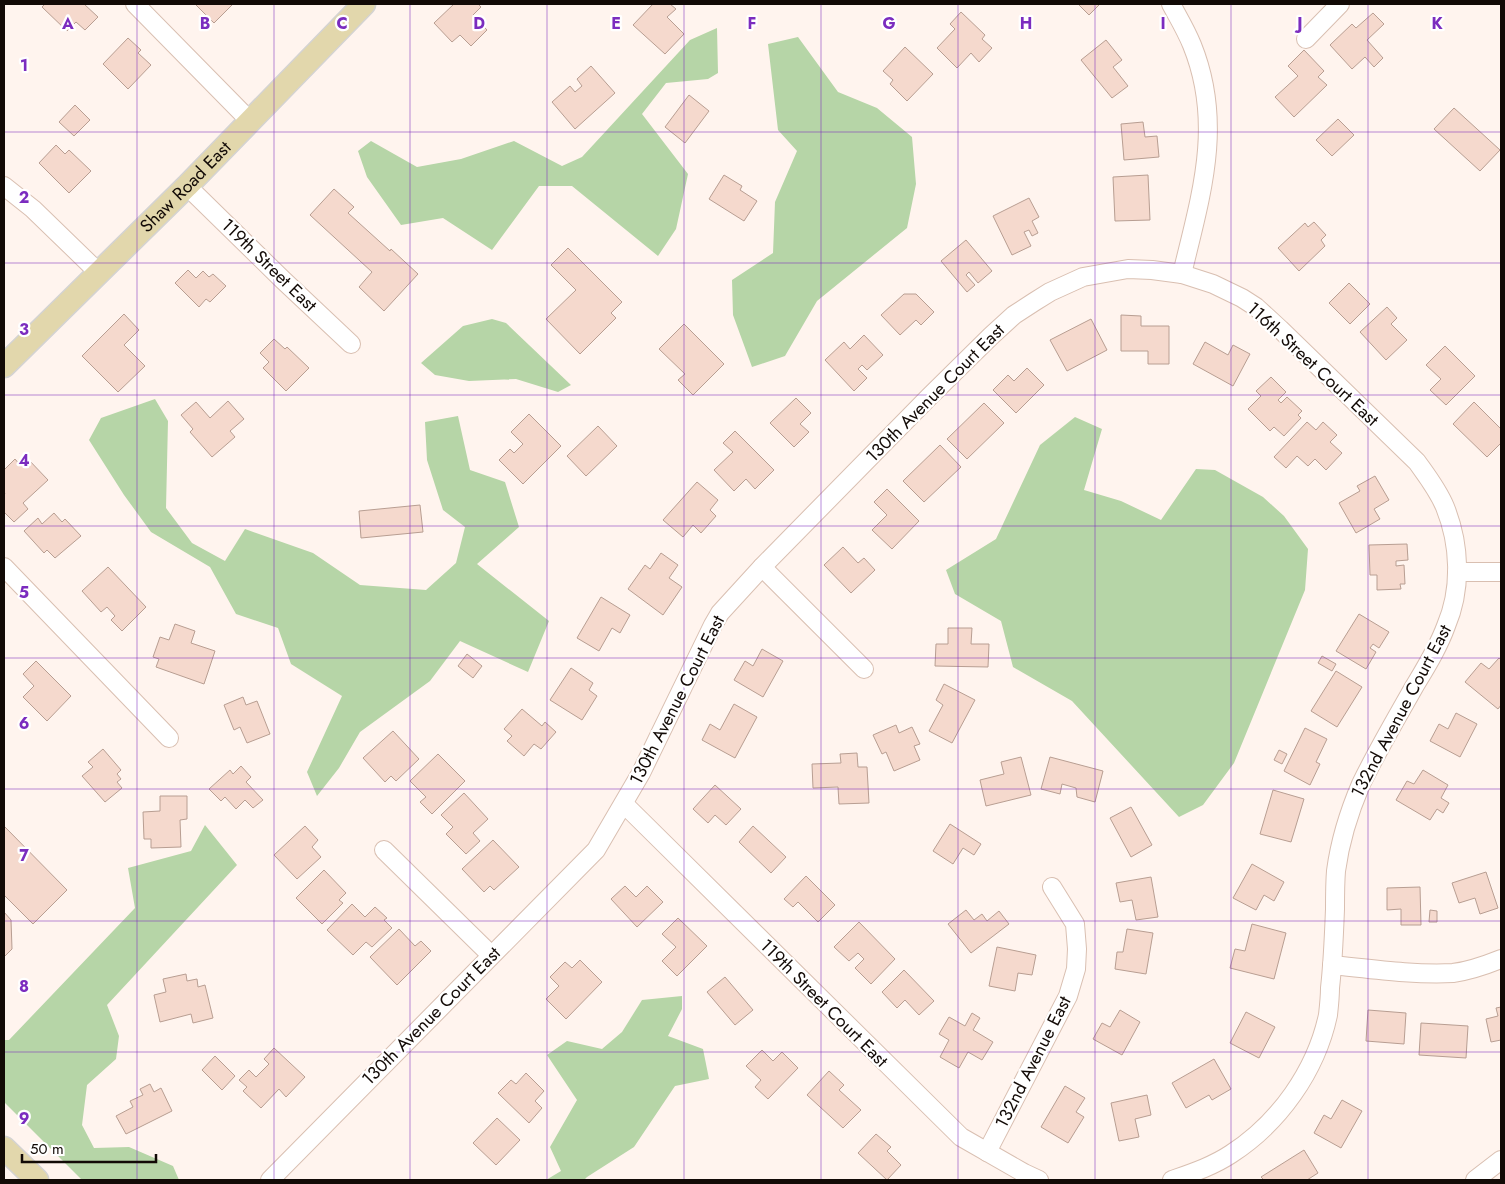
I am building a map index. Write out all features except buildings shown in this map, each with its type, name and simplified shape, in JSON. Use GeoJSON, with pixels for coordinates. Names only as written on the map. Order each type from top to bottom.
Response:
{"type":"FeatureCollection","features":[{"type":"Feature","properties":{"kind":"main road","name":"Shaw Road East"},"geometry":{"type":"LineString","coordinates":[[4,366],[187,186],[364,4]]}},
{"type":"Feature","properties":{"kind":"main road"},"geometry":{"type":"LineString","coordinates":[[4,1148],[37,1180]]}},
{"type":"Feature","properties":{"kind":"street"},"geometry":{"type":"LineString","coordinates":[[135,4],[250,121]]}},
{"type":"Feature","properties":{"kind":"street"},"geometry":{"type":"LineString","coordinates":[[1170,4],[1186,31],[1199,65],[1205,92],[1209,126],[1206,167],[1182,274]]}},
{"type":"Feature","properties":{"kind":"street"},"geometry":{"type":"LineString","coordinates":[[1306,39],[1340,4]]}},
{"type":"Feature","properties":{"kind":"street"},"geometry":{"type":"LineString","coordinates":[[4,186],[33,209],[98,272]]}},
{"type":"Feature","properties":{"kind":"street","name":"119th Street East"},"geometry":{"type":"LineString","coordinates":[[187,186],[351,344]]}},
{"type":"Feature","properties":{"kind":"street","name":"130th Avenue Court East"},"geometry":{"type":"LineString","coordinates":[[270,1180],[596,850],[641,774],[720,613],[762,567],[929,397],[991,336],[1027,306],[1050,292],[1084,277],[1105,272],[1128,269],[1182,274]]}},
{"type":"Feature","properties":{"kind":"street","name":"116th Street Court East"},"geometry":{"type":"LineString","coordinates":[[1182,274],[1213,284],[1256,307],[1280,328],[1417,462],[1432,483],[1445,507],[1453,532],[1457,572]]}},
{"type":"Feature","properties":{"kind":"street"},"geometry":{"type":"LineString","coordinates":[[4,567],[169,738]]}},
{"type":"Feature","properties":{"kind":"street"},"geometry":{"type":"LineString","coordinates":[[762,567],[864,669]]}},
{"type":"Feature","properties":{"kind":"street"},"geometry":{"type":"LineString","coordinates":[[1457,572],[1501,572]]}},
{"type":"Feature","properties":{"kind":"street","name":"132nd Avenue Court East"},"geometry":{"type":"LineString","coordinates":[[1172,1180],[1209,1166],[1232,1154],[1263,1129],[1287,1103],[1308,1069],[1328,1013],[1336,873],[1352,805],[1371,763],[1435,651],[1447,626],[1456,586],[1457,572]]}},
{"type":"Feature","properties":{"kind":"street","name":"119th Street Court East"},"geometry":{"type":"LineString","coordinates":[[624,804],[961,1137],[1024,1174],[1039,1180]]}},
{"type":"Feature","properties":{"kind":"street"},"geometry":{"type":"LineString","coordinates":[[384,850],[491,955]]}},
{"type":"Feature","properties":{"kind":"street","name":"132nd Avenue East"},"geometry":{"type":"LineString","coordinates":[[987,1152],[1068,996],[1076,969],[1075,924],[1052,887]]}},
{"type":"Feature","properties":{"kind":"street"},"geometry":{"type":"LineString","coordinates":[[1332,966],[1420,973],[1454,972],[1474,969],[1501,959]]}},
{"type":"Feature","properties":{"kind":"street"},"geometry":{"type":"LineString","coordinates":[[1475,1180],[1501,1160]]}},
{"type":"Feature","properties":{"kind":"green space"},"geometry":{"type":"Polygon","coordinates":[[[717,28],[718,73],[708,79],[666,83],[642,114],[688,174],[676,229],[658,256],[572,186],[539,186],[492,250],[443,218],[401,225],[367,177],[358,151],[371,141],[417,167],[461,159],[514,141],[562,166],[582,157],[690,40],[717,28]]]}},
{"type":"Feature","properties":{"kind":"green space"},"geometry":{"type":"Polygon","coordinates":[[[798,37],[838,92],[877,108],[912,137],[916,184],[907,228],[817,301],[785,356],[752,367],[733,315],[732,280],[773,253],[775,202],[797,151],[778,130],[768,44],[798,37]]]}},
{"type":"Feature","properties":{"kind":"green space"},"geometry":{"type":"Polygon","coordinates":[[[492,319],[506,323],[571,385],[558,392],[516,379],[469,381],[435,375],[421,363],[463,326],[492,319]]]}},
{"type":"Feature","properties":{"kind":"green space"},"geometry":{"type":"Polygon","coordinates":[[[155,399],[168,421],[166,508],[192,543],[225,561],[245,529],[313,553],[360,585],[426,590],[456,563],[465,527],[443,510],[427,460],[425,422],[458,416],[470,470],[505,482],[519,527],[477,564],[549,621],[528,672],[460,641],[430,681],[360,732],[339,768],[317,796],[307,772],[342,696],[291,664],[278,628],[236,614],[210,567],[151,532],[124,495],[89,440],[101,418],[155,399]]]}},
{"type":"Feature","properties":{"kind":"green space"},"geometry":{"type":"Polygon","coordinates":[[[1075,417],[1102,429],[1084,490],[1121,501],[1161,520],[1196,469],[1215,470],[1263,497],[1284,516],[1308,549],[1305,590],[1234,763],[1203,805],[1179,817],[1072,701],[1013,667],[1001,621],[955,594],[946,570],[996,539],[1040,445],[1075,417]]]}},
{"type":"Feature","properties":{"kind":"green space"},"geometry":{"type":"Polygon","coordinates":[[[205,825],[237,865],[107,1005],[119,1036],[116,1059],[87,1085],[82,1125],[94,1148],[129,1147],[173,1166],[179,1180],[82,1180],[4,1102],[4,1040],[9,1040],[135,908],[128,868],[191,851],[205,825]]]}},
{"type":"Feature","properties":{"kind":"green space"},"geometry":{"type":"Polygon","coordinates":[[[682,996],[682,1009],[668,1036],[703,1049],[709,1079],[675,1086],[634,1147],[584,1180],[546,1180],[561,1171],[550,1147],[577,1100],[547,1055],[567,1041],[602,1049],[622,1032],[642,1000],[682,996]]]}}]}
